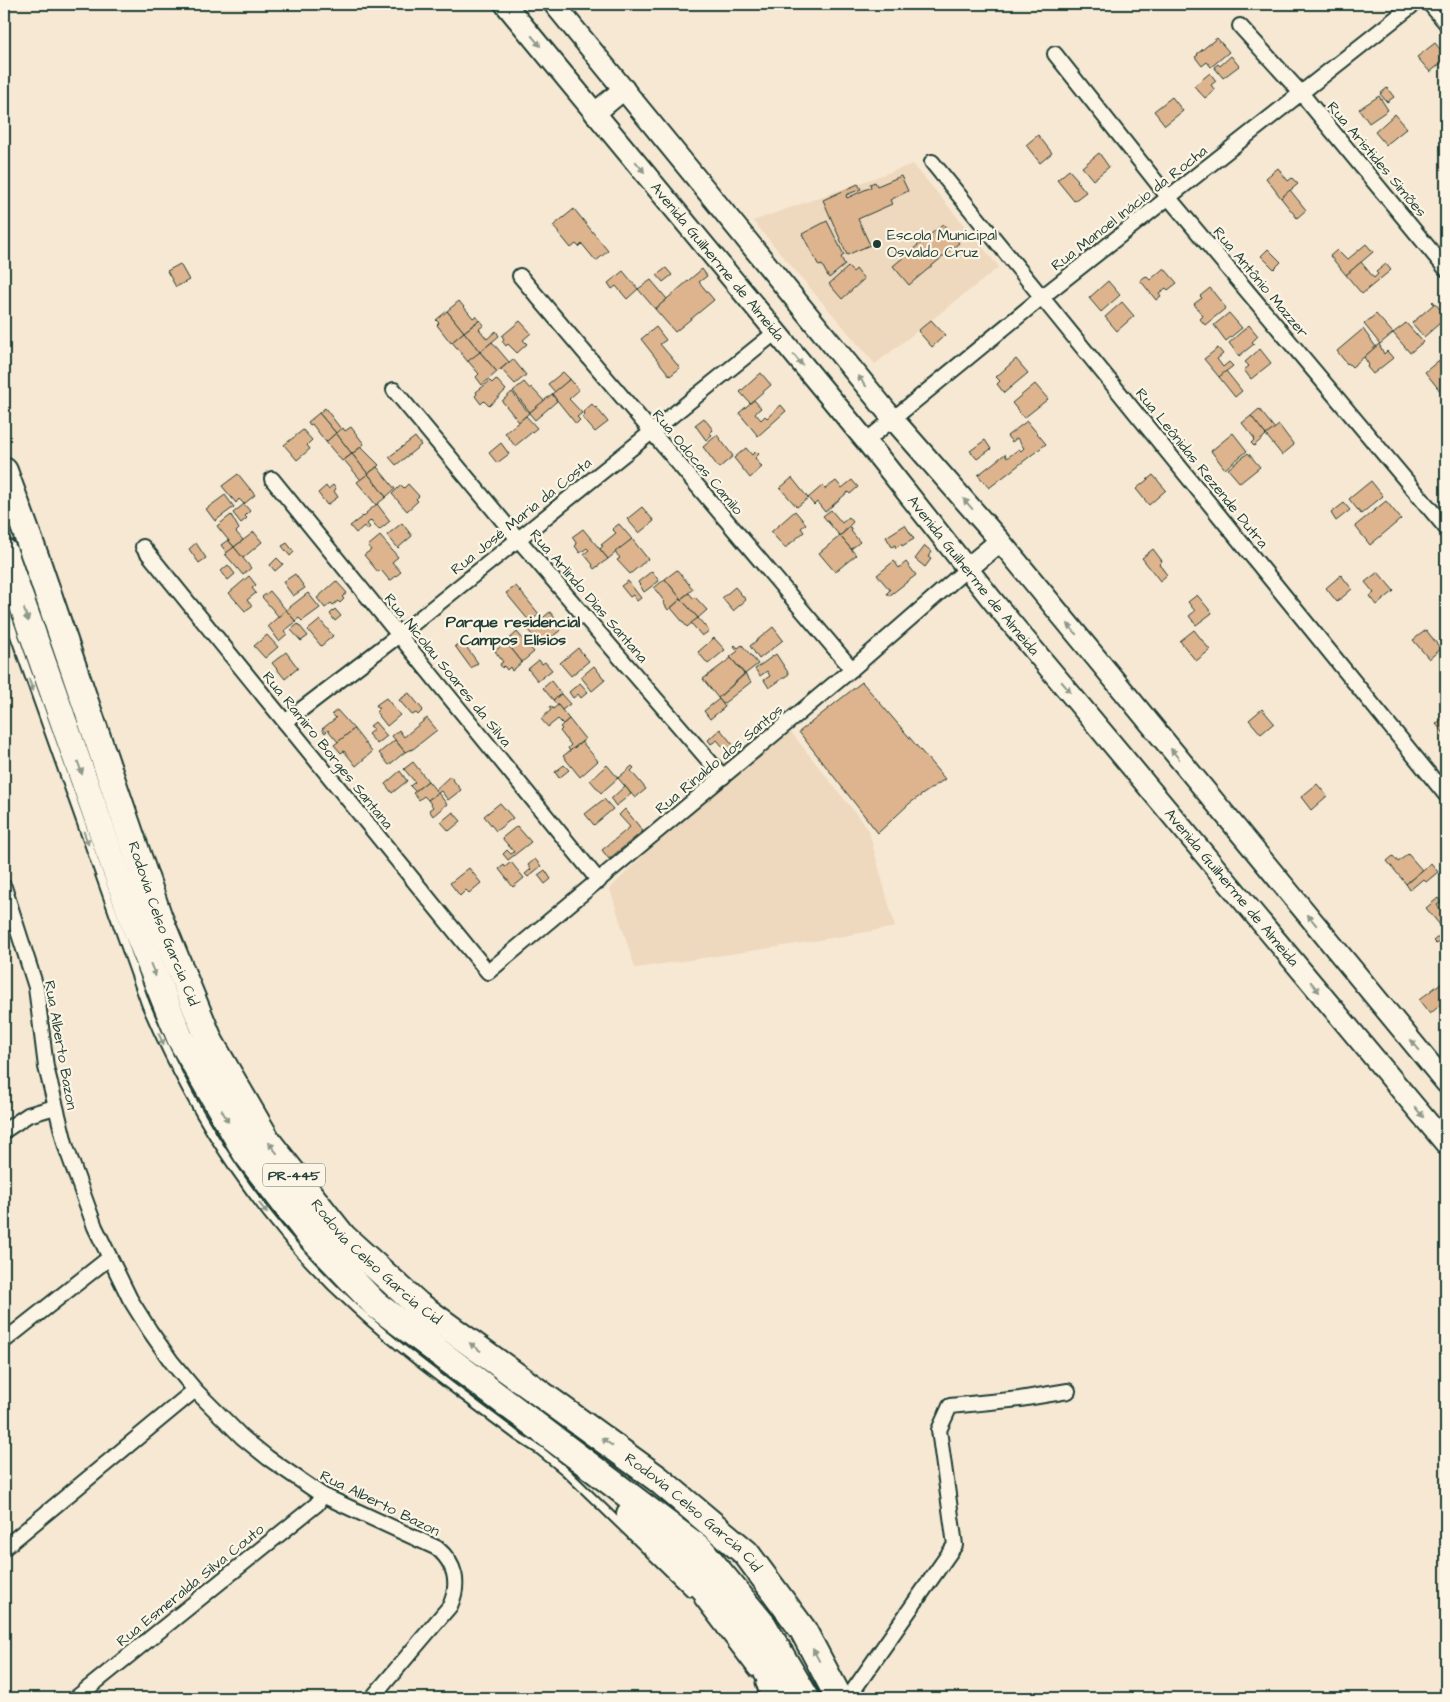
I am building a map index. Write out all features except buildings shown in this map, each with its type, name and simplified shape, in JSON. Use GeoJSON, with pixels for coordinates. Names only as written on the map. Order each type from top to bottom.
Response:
{"type":"FeatureCollection","features":[{"type":"Feature","properties":{"kind":"highway","name":"Rodovia Celso Garcia Cid"},"geometry":{"type":"LineString","coordinates":[[4,471],[159,918],[210,1042],[268,1142],[343,1237],[418,1305],[658,1479],[746,1553],[803,1630],[839,1698]]}},
{"type":"Feature","properties":{"kind":"highway","name":"Rodovia Celso Garcia Cid"},"geometry":{"type":"LineString","coordinates":[[4,552],[136,931],[180,1038],[246,1153],[310,1236],[375,1304],[701,1550],[763,1625],[806,1698]]}},
{"type":"Feature","properties":{"kind":"highway"},"geometry":{"type":"LineString","coordinates":[[551,1436],[711,1595],[749,1643],[774,1682],[780,1698]]}},
{"type":"Feature","properties":{"kind":"street","name":"Avenida Guilherme de Almeida"},"geometry":{"type":"LineString","coordinates":[[505,4],[866,441],[994,601],[1446,1144]]}},
{"type":"Feature","properties":{"kind":"street"},"geometry":{"type":"LineString","coordinates":[[554,4],[893,419],[1000,541],[1446,1083]]}},
{"type":"Feature","properties":{"kind":"street","name":"Rua Manoel Inácio da Rocha"},"geometry":{"type":"LineString","coordinates":[[866,441],[1042,297],[1414,4]]}},
{"type":"Feature","properties":{"kind":"street"},"geometry":{"type":"LineString","coordinates":[[1430,4],[1446,23]]}},
{"type":"Feature","properties":{"kind":"street","name":"Rua Aristides Simões"},"geometry":{"type":"LineString","coordinates":[[1240,26],[1301,93],[1446,269]]}},
{"type":"Feature","properties":{"kind":"street","name":"Rua Antônio Mazzer"},"geometry":{"type":"LineString","coordinates":[[1055,54],[1169,198],[1446,528]]}},
{"type":"Feature","properties":{"kind":"street"},"geometry":{"type":"LineString","coordinates":[[595,113],[624,89]]}},
{"type":"Feature","properties":{"kind":"street","name":"Rua Leônidas Rezende Dutra"},"geometry":{"type":"LineString","coordinates":[[932,162],[1446,795]]}},
{"type":"Feature","properties":{"kind":"street","name":"Rua Odocas Camilo"},"geometry":{"type":"LineString","coordinates":[[520,276],[852,669]]}},
{"type":"Feature","properties":{"kind":"street","name":"Rua José Maria da Costa"},"geometry":{"type":"LineString","coordinates":[[285,722],[399,635],[776,332]]}},
{"type":"Feature","properties":{"kind":"street","name":"Rua Arlindo Dias Santana"},"geometry":{"type":"LineString","coordinates":[[394,390],[723,777]]}},
{"type":"Feature","properties":{"kind":"street","name":"Rua Nicolau Soares da Silva"},"geometry":{"type":"LineString","coordinates":[[272,479],[598,881]]}},
{"type":"Feature","properties":{"kind":"street"},"geometry":{"type":"LineString","coordinates":[[968,568],[1000,541]]}},
{"type":"Feature","properties":{"kind":"street","name":"Rua Ramiro Borges Santana"},"geometry":{"type":"LineString","coordinates":[[143,547],[488,972]]}},
{"type":"Feature","properties":{"kind":"street","name":"Rua Rinaldo dos Santos"},"geometry":{"type":"LineString","coordinates":[[488,972],[852,669],[968,568]]}},
{"type":"Feature","properties":{"kind":"street","name":"Rua Alberto Bazon"},"geometry":{"type":"LineString","coordinates":[[4,887],[10,926],[36,988],[40,1027],[55,1107],[79,1188],[109,1258],[130,1299],[150,1331],[195,1390],[218,1414],[255,1447],[294,1477],[322,1495],[437,1548],[448,1559],[455,1573],[456,1590],[450,1606],[372,1698]]}},
{"type":"Feature","properties":{"kind":"street"},"geometry":{"type":"LineString","coordinates":[[4,1130],[28,1115],[55,1107]]}},
{"type":"Feature","properties":{"kind":"street"},"geometry":{"type":"LineString","coordinates":[[4,1341],[109,1258]]}},
{"type":"Feature","properties":{"kind":"street"},"geometry":{"type":"LineString","coordinates":[[4,1548],[195,1390]]}},
{"type":"Feature","properties":{"kind":"street"},"geometry":{"type":"LineString","coordinates":[[848,1698],[955,1544],[939,1430],[950,1406],[1020,1399],[1068,1391]]}},
{"type":"Feature","properties":{"kind":"street","name":"Rua Esmeralda Silva Couto"},"geometry":{"type":"LineString","coordinates":[[76,1698],[317,1504],[322,1495]]}},
{"type":"Feature","properties":{"kind":"lane"},"geometry":{"type":"LineString","coordinates":[[4,606],[146,1005],[186,1091],[236,1172],[295,1247],[325,1280],[357,1310],[390,1339],[517,1436],[539,1450],[564,1471],[697,1598],[756,1676],[762,1686],[765,1698]]}},
{"type":"Feature","properties":{"kind":"shaded area","name":"Escola Municipal Osvaldo Cruz"},"geometry":{"type":"Polygon","coordinates":[[[913,164],[999,267],[875,364],[753,221],[913,164]]]}},
{"type":"Feature","properties":{"kind":"shaded area"},"geometry":{"type":"Polygon","coordinates":[[[790,731],[868,829],[895,927],[635,968],[610,889],[665,833],[790,731]]]}},
{"type":"Feature","properties":{"kind":"place","name":"Escola Municipal Osvaldo Cruz"},"geometry":{"type":"Point","coordinates":[877,244]}},
{"type":"Feature","properties":{"kind":"district","name":"Parque residencial Campos Elísios"},"geometry":{"type":"Point","coordinates":[513,630]}}]}
